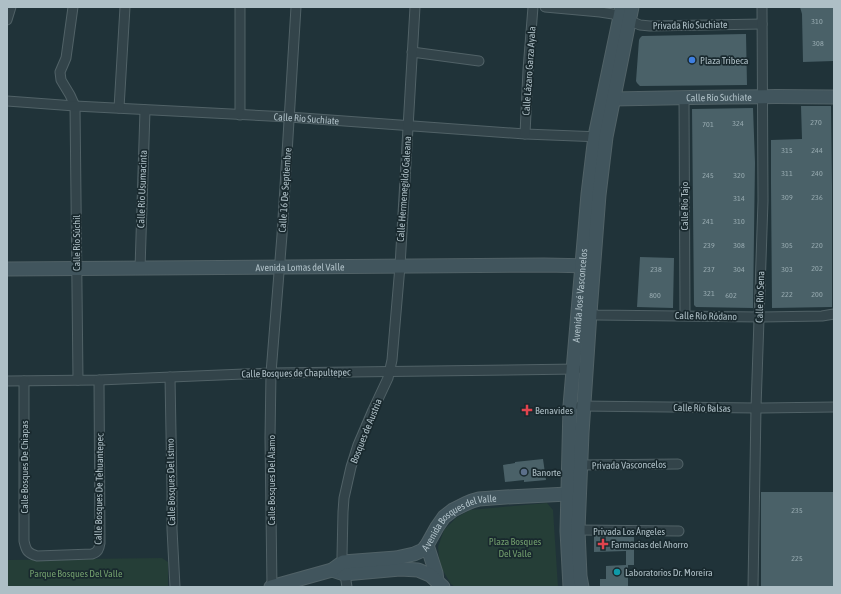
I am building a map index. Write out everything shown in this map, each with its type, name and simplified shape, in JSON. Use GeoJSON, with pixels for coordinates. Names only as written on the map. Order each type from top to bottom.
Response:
{"type":"FeatureCollection","features":[{"type":"Feature","properties":{"kind":"street"},"geometry":{"type":"LineString","coordinates":[[7,20],[11,7]]}},
{"type":"Feature","properties":{"kind":"street"},"geometry":{"type":"LineString","coordinates":[[73,7],[66,58],[60,72],[61,80],[70,94],[75,106]]}},
{"type":"Feature","properties":{"kind":"street"},"geometry":{"type":"LineString","coordinates":[[119,108],[126,7]]}},
{"type":"Feature","properties":{"kind":"street"},"geometry":{"type":"LineString","coordinates":[[240,7],[240,115]]}},
{"type":"Feature","properties":{"kind":"street","name":"Calle 16 De Septiembre"},"geometry":{"type":"LineString","coordinates":[[271,373],[282,235],[296,7]]}},
{"type":"Feature","properties":{"kind":"street","name":"Calle Hermenegildo Galeana"},"geometry":{"type":"LineString","coordinates":[[390,371],[394,346],[400,266],[415,7]]}},
{"type":"Feature","properties":{"kind":"street","name":"Calle Lázaro Garza Ayala"},"geometry":{"type":"LineString","coordinates":[[525,134],[533,7]]}},
{"type":"Feature","properties":{"kind":"street","name":"Privada Río Suchiate"},"geometry":{"type":"LineString","coordinates":[[545,7],[624,15],[640,25],[650,26],[762,24]]}},
{"type":"Feature","properties":{"kind":"street","name":"Avenida José Vasconcelos"},"geometry":{"type":"LineString","coordinates":[[582,587],[580,576],[578,530],[584,406],[580,369],[584,311],[588,266],[599,195],[601,137],[624,15],[632,7]]}},
{"type":"Feature","properties":{"kind":"street","name":"Calle Río Sena"},"geometry":{"type":"LineString","coordinates":[[753,587],[756,408],[763,201],[762,7]]}},
{"type":"Feature","properties":{"kind":"street"},"geometry":{"type":"LineString","coordinates":[[412,52],[479,61]]}},
{"type":"Feature","properties":{"kind":"street","name":"Calle Río Suchiate"},"geometry":{"type":"LineString","coordinates":[[608,99],[763,96],[834,97]]}},
{"type":"Feature","properties":{"kind":"street","name":"Calle Río Tajo"},"geometry":{"type":"LineString","coordinates":[[684,97],[685,316]]}},
{"type":"Feature","properties":{"kind":"street","name":"Calle Río Suchiate"},"geometry":{"type":"LineString","coordinates":[[7,101],[289,117],[525,134],[601,137]]}},
{"type":"Feature","properties":{"kind":"street","name":"Calle Río Súchil"},"geometry":{"type":"LineString","coordinates":[[75,106],[78,380]]}},
{"type":"Feature","properties":{"kind":"street","name":"Calle Río Usumacinta"},"geometry":{"type":"LineString","coordinates":[[140,269],[145,110]]}},
{"type":"Feature","properties":{"kind":"street","name":"Avenida Lomas del Valle"},"geometry":{"type":"LineString","coordinates":[[7,269],[588,266]]}},
{"type":"Feature","properties":{"kind":"street","name":"Calle Río Ródano"},"geometry":{"type":"LineString","coordinates":[[584,311],[596,315],[759,317],[822,316],[834,314]]}},
{"type":"Feature","properties":{"kind":"street","name":"Avenida José Vasconcelos"},"geometry":{"type":"LineString","coordinates":[[570,587],[567,542],[570,406],[580,369]]}},
{"type":"Feature","properties":{"kind":"street","name":"Calle Bosques de Chapultepec"},"geometry":{"type":"LineString","coordinates":[[7,382],[170,378],[271,373],[580,369]]}},
{"type":"Feature","properties":{"kind":"street","name":"Bosques de Austria"},"geometry":{"type":"LineString","coordinates":[[347,587],[340,569],[342,512],[351,467],[358,445],[390,371]]}},
{"type":"Feature","properties":{"kind":"street","name":"Calle Bosques Del Álamo"},"geometry":{"type":"LineString","coordinates":[[271,373],[270,438],[272,587]]}},
{"type":"Feature","properties":{"kind":"street","name":"Calle Bosques Del Istmo"},"geometry":{"type":"LineString","coordinates":[[170,378],[172,529],[175,587]]}},
{"type":"Feature","properties":{"kind":"street","name":"Calle Bosques De Tehuantepec"},"geometry":{"type":"LineString","coordinates":[[29,553],[37,556],[92,554],[98,550],[100,543],[99,380]]}},
{"type":"Feature","properties":{"kind":"street","name":"Calle Bosques De Chiapas"},"geometry":{"type":"LineString","coordinates":[[24,381],[24,541],[29,553]]}},
{"type":"Feature","properties":{"kind":"street","name":"Calle Río Balsas"},"geometry":{"type":"LineString","coordinates":[[570,406],[756,408],[834,407]]}},
{"type":"Feature","properties":{"kind":"street","name":"Privada Vasconcelos"},"geometry":{"type":"LineString","coordinates":[[581,465],[678,464]]}},
{"type":"Feature","properties":{"kind":"street"},"geometry":{"type":"LineString","coordinates":[[568,494],[572,502],[575,523],[578,530]]}},
{"type":"Feature","properties":{"kind":"street","name":"Avenida Bosques del Valle"},"geometry":{"type":"LineString","coordinates":[[272,587],[340,569],[405,557],[419,552],[428,545],[444,517],[453,510],[479,499],[568,494]]}},
{"type":"Feature","properties":{"kind":"street","name":"Privada Los Ángeles"},"geometry":{"type":"LineString","coordinates":[[578,530],[679,531]]}},
{"type":"Feature","properties":{"kind":"street"},"geometry":{"type":"LineString","coordinates":[[428,545],[440,584]]}},
{"type":"Feature","properties":{"kind":"street","name":"Avenida Bosques del Valle"},"geometry":{"type":"LineString","coordinates":[[340,569],[411,568],[430,575],[440,584]]}},
{"type":"Feature","properties":{"kind":"green space","name":"Plaza Bosques Del Valle"},"geometry":{"type":"Polygon","coordinates":[[[547,503],[553,510],[558,587],[455,587],[451,584],[440,566],[438,547],[444,530],[456,518],[470,510],[547,503]]]}},
{"type":"Feature","properties":{"kind":"green space","name":"Parque Bosques Del Valle"},"geometry":{"type":"Polygon","coordinates":[[[162,558],[168,562],[168,587],[7,587],[7,560],[162,558]]]}},
{"type":"Feature","properties":{"kind":"building"},"geometry":{"type":"Polygon","coordinates":[[[800,7],[833,7],[834,61],[803,62],[802,14],[800,7]]]}},
{"type":"Feature","properties":{"kind":"building","name":"Plaza Tribeca"},"geometry":{"type":"Polygon","coordinates":[[[746,34],[747,85],[640,86],[636,81],[639,40],[642,36],[746,34]]]}},
{"type":"Feature","properties":{"kind":"building"},"geometry":{"type":"Polygon","coordinates":[[[801,106],[831,106],[832,307],[772,308],[771,140],[802,139],[801,106]]]}},
{"type":"Feature","properties":{"kind":"building"},"geometry":{"type":"Polygon","coordinates":[[[753,108],[755,163],[753,308],[696,307],[694,305],[692,109],[753,108]]]}},
{"type":"Feature","properties":{"kind":"building"},"geometry":{"type":"Polygon","coordinates":[[[640,257],[674,258],[673,308],[637,307],[640,257]]]}},
{"type":"Feature","properties":{"kind":"building","name":"Banorte"},"geometry":{"type":"Polygon","coordinates":[[[543,459],[546,480],[505,482],[503,465],[543,459]]]}},
{"type":"Feature","properties":{"kind":"building"},"geometry":{"type":"Polygon","coordinates":[[[761,492],[833,492],[834,587],[761,587],[761,492]]]}},
{"type":"Feature","properties":{"kind":"building"},"geometry":{"type":"Polygon","coordinates":[[[594,536],[634,537],[634,565],[628,565],[628,587],[600,587],[600,579],[606,579],[606,566],[626,565],[626,551],[594,552],[594,536]]]}},
{"type":"Feature","properties":{"kind":"place","name":"Plaza Tribeca"},"geometry":{"type":"Point","coordinates":[692,60]}},
{"type":"Feature","properties":{"kind":"place","name":"Benavides"},"geometry":{"type":"Point","coordinates":[527,410]}},
{"type":"Feature","properties":{"kind":"place","name":"Banorte"},"geometry":{"type":"Point","coordinates":[524,472]}},
{"type":"Feature","properties":{"kind":"place","name":"Farmacias del Ahorro"},"geometry":{"type":"Point","coordinates":[603,544]}},
{"type":"Feature","properties":{"kind":"place","name":"Laboratorios Dr. Moreira"},"geometry":{"type":"Point","coordinates":[617,572]}}]}
